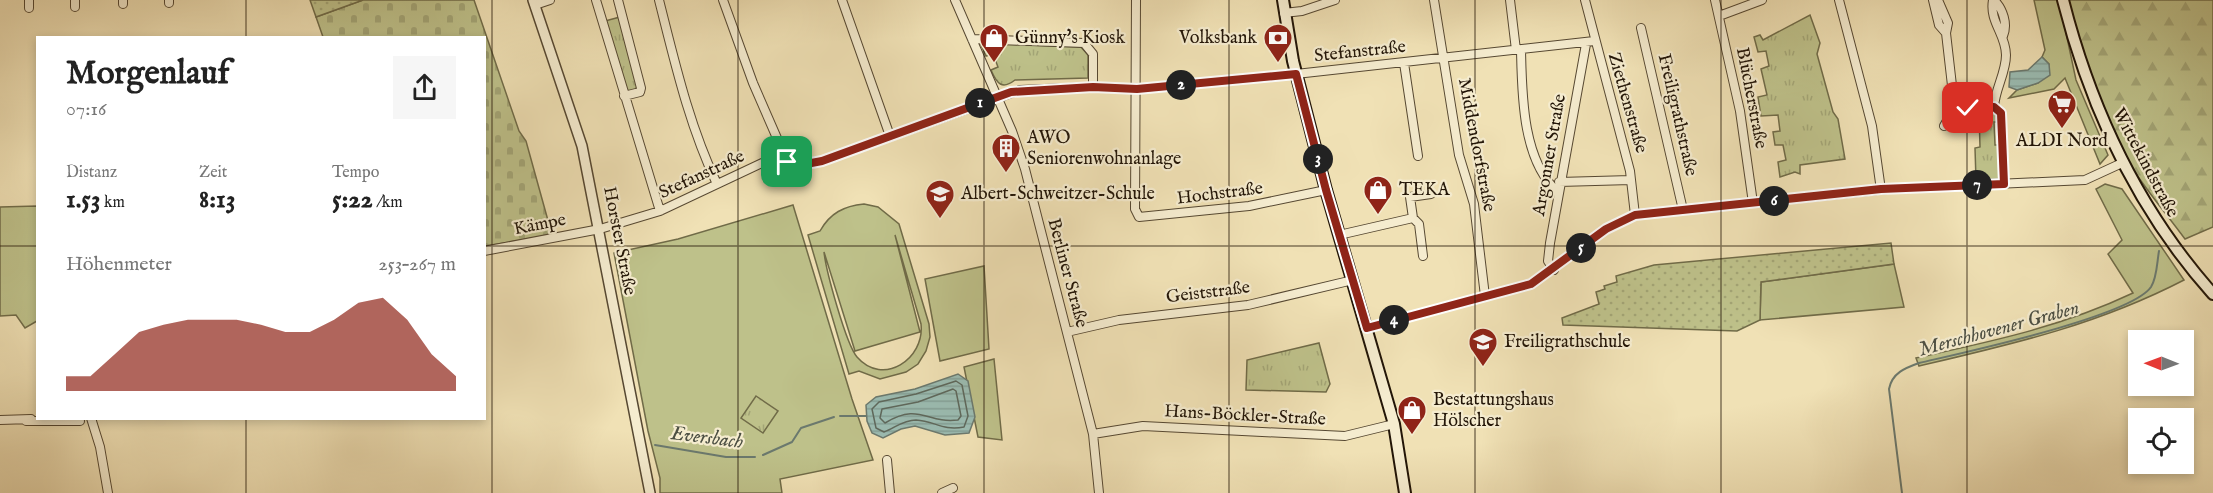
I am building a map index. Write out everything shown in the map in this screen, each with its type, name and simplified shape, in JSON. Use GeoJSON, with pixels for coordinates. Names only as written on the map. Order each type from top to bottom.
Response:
{"type":"FeatureCollection","features":[{"type":"Feature","properties":{"kind":"main road"},"geometry":{"type":"LineString","coordinates":[[1283,0],[1296,74],[1326,190],[1394,424],[1405,493]]}},
{"type":"Feature","properties":{"kind":"main road","name":"Wittekindstraße"},"geometry":{"type":"LineString","coordinates":[[2063,0],[2091,93],[2122,163],[2153,218],[2213,294]]}},
{"type":"Feature","properties":{"kind":"street"},"geometry":{"type":"LineString","coordinates":[[534,2],[550,0]]}},
{"type":"Feature","properties":{"kind":"street"},"geometry":{"type":"LineString","coordinates":[[596,0],[660,211]]}},
{"type":"Feature","properties":{"kind":"street"},"geometry":{"type":"LineString","coordinates":[[618,0],[641,88],[640,92],[624,96]]}},
{"type":"Feature","properties":{"kind":"street"},"geometry":{"type":"LineString","coordinates":[[659,0],[686,106],[700,149],[717,184]]}},
{"type":"Feature","properties":{"kind":"street"},"geometry":{"type":"LineString","coordinates":[[723,0],[753,83],[787,162]]}},
{"type":"Feature","properties":{"kind":"street"},"geometry":{"type":"LineString","coordinates":[[842,0],[890,136]]}},
{"type":"Feature","properties":{"kind":"street","name":"Berliner Straße"},"geometry":{"type":"LineString","coordinates":[[955,0],[1025,169],[1093,434],[1099,493]]}},
{"type":"Feature","properties":{"kind":"street"},"geometry":{"type":"LineString","coordinates":[[1136,0],[1137,89]]}},
{"type":"Feature","properties":{"kind":"street"},"geometry":{"type":"LineString","coordinates":[[1284,13],[1302,11],[1335,0]]}},
{"type":"Feature","properties":{"kind":"street","name":"Middendorfstraße"},"geometry":{"type":"LineString","coordinates":[[1434,0],[1459,155],[1474,204],[1485,296]]}},
{"type":"Feature","properties":{"kind":"street"},"geometry":{"type":"LineString","coordinates":[[1510,0],[1519,50],[1525,121],[1538,162],[1551,186],[1558,192]]}},
{"type":"Feature","properties":{"kind":"street","name":"Ziethenstraße"},"geometry":{"type":"LineString","coordinates":[[1585,0],[1631,180],[1635,215]]}},
{"type":"Feature","properties":{"kind":"street","name":"Blücherstraße"},"geometry":{"type":"LineString","coordinates":[[1715,0],[1740,111],[1753,203]]}},
{"type":"Feature","properties":{"kind":"street"},"geometry":{"type":"LineString","coordinates":[[1719,16],[1762,0]]}},
{"type":"Feature","properties":{"kind":"street"},"geometry":{"type":"LineString","coordinates":[[1839,0],[1869,115],[1881,189]]}},
{"type":"Feature","properties":{"kind":"street"},"geometry":{"type":"LineString","coordinates":[[1933,0],[1939,25],[1946,33]]}},
{"type":"Feature","properties":{"kind":"street"},"geometry":{"type":"LineString","coordinates":[[1938,0],[1948,23],[1946,33],[1951,95],[1956,105],[1968,108],[1994,107]]}},
{"type":"Feature","properties":{"kind":"street"},"geometry":{"type":"LineString","coordinates":[[1994,0],[1992,11],[1996,28],[2003,36],[2006,54],[1994,107]]}},
{"type":"Feature","properties":{"kind":"street","name":"Horster Straße"},"geometry":{"type":"LineString","coordinates":[[534,2],[582,146],[650,493]]}},
{"type":"Feature","properties":{"kind":"street","name":"Freiligrathstraße"},"geometry":{"type":"LineString","coordinates":[[1641,28],[1683,210]]}},
{"type":"Feature","properties":{"kind":"street"},"geometry":{"type":"LineString","coordinates":[[972,39],[1084,43],[1093,54],[1093,87]]}},
{"type":"Feature","properties":{"kind":"street","name":"Stefanstraße"},"geometry":{"type":"LineString","coordinates":[[600,229],[660,211],[767,162],[814,163],[1020,90],[1093,87],[1137,89],[1586,44],[1594,41]]}},
{"type":"Feature","properties":{"kind":"street","name":"Argonner Straße"},"geometry":{"type":"LineString","coordinates":[[1554,270],[1548,256],[1559,182],[1586,44]]}},
{"type":"Feature","properties":{"kind":"street"},"geometry":{"type":"LineString","coordinates":[[1404,63],[1418,156]]}},
{"type":"Feature","properties":{"kind":"street","name":"Hochstraße"},"geometry":{"type":"LineString","coordinates":[[1137,89],[1135,203],[1139,217],[1249,206],[1326,190]]}},
{"type":"Feature","properties":{"kind":"street"},"geometry":{"type":"LineString","coordinates":[[1944,126],[1956,105]]}},
{"type":"Feature","properties":{"kind":"street"},"geometry":{"type":"LineString","coordinates":[[1994,107],[2002,116],[2004,184]]}},
{"type":"Feature","properties":{"kind":"street"},"geometry":{"type":"LineString","coordinates":[[1367,328],[1521,288],[1554,270],[1606,229],[1635,215],[1881,189],[2085,180],[2122,163]]}},
{"type":"Feature","properties":{"kind":"street"},"geometry":{"type":"LineString","coordinates":[[1559,182],[1631,180]]}},
{"type":"Feature","properties":{"kind":"street"},"geometry":{"type":"LineString","coordinates":[[1423,256],[1419,224],[1413,218],[1410,197],[1431,194]]}},
{"type":"Feature","properties":{"kind":"street"},"geometry":{"type":"LineString","coordinates":[[1339,235],[1413,218]]}},
{"type":"Feature","properties":{"kind":"street","name":"Kämpe"},"geometry":{"type":"LineString","coordinates":[[486,251],[600,229]]}},
{"type":"Feature","properties":{"kind":"street","name":"Geiststraße"},"geometry":{"type":"LineString","coordinates":[[1067,332],[1119,320],[1248,305],[1353,280]]}},
{"type":"Feature","properties":{"kind":"street"},"geometry":{"type":"LineString","coordinates":[[27,421],[36,419]]}},
{"type":"Feature","properties":{"kind":"street"},"geometry":{"type":"LineString","coordinates":[[0,420],[79,420],[96,435]]}},
{"type":"Feature","properties":{"kind":"street"},"geometry":{"type":"LineString","coordinates":[[92,420],[108,493]]}},
{"type":"Feature","properties":{"kind":"street","name":"Hans-Böckler-Straße"},"geometry":{"type":"LineString","coordinates":[[1093,434],[1143,426],[1345,436],[1394,424]]}},
{"type":"Feature","properties":{"kind":"street"},"geometry":{"type":"LineString","coordinates":[[887,460],[890,493]]}},
{"type":"Feature","properties":{"kind":"street"},"geometry":{"type":"LineString","coordinates":[[942,493],[953,488]]}},
{"type":"Feature","properties":{"kind":"green space"},"geometry":{"type":"Polygon","coordinates":[[[310,0],[363,0],[316,17],[310,0]]]}},
{"type":"Feature","properties":{"kind":"green space"},"geometry":{"type":"Polygon","coordinates":[[[363,0],[474,0],[519,131],[526,141],[552,235],[486,246],[486,36],[323,36],[316,17],[363,0]]]}},
{"type":"Feature","properties":{"kind":"green space"},"geometry":{"type":"Polygon","coordinates":[[[2034,0],[2059,0],[2076,80],[2108,155],[2100,164],[2065,78],[2054,89],[2009,98],[2017,90],[2038,83],[2049,64],[2042,57],[2045,50],[2034,0]]]}},
{"type":"Feature","properties":{"kind":"green space"},"geometry":{"type":"Polygon","coordinates":[[[2067,0],[2213,0],[2213,227],[2185,239],[2134,170],[2116,142],[2099,103],[2084,62],[2067,0]]]}},
{"type":"Feature","properties":{"kind":"green space"},"geometry":{"type":"Polygon","coordinates":[[[1810,15],[1820,43],[1817,54],[1833,112],[1838,119],[1845,159],[1800,165],[1800,174],[1795,172],[1780,177],[1778,162],[1786,160],[1783,145],[1775,145],[1773,132],[1780,131],[1778,115],[1761,116],[1758,97],[1767,95],[1761,69],[1769,66],[1766,51],[1758,52],[1754,37],[1760,35],[1763,40],[1810,15]]]}},
{"type":"Feature","properties":{"kind":"green space"},"geometry":{"type":"Polygon","coordinates":[[[620,17],[637,86],[635,91],[627,92],[605,21],[620,17]]]}},
{"type":"Feature","properties":{"kind":"green space"},"geometry":{"type":"Polygon","coordinates":[[[980,43],[1081,47],[1088,55],[1088,78],[1015,80],[1003,85],[995,79],[991,70],[998,67],[993,54],[986,56],[980,43]]]}},
{"type":"Feature","properties":{"kind":"green space"},"geometry":{"type":"Polygon","coordinates":[[[1979,111],[1994,112],[1999,122],[1994,122],[1995,145],[2000,145],[1998,179],[1976,180],[1975,148],[1980,147],[1979,111]]]}},
{"type":"Feature","properties":{"kind":"green space"},"geometry":{"type":"Polygon","coordinates":[[[2105,184],[2122,189],[2184,280],[2119,309],[2054,332],[1919,366],[1916,358],[2053,324],[2133,293],[2108,254],[2122,240],[2096,189],[2105,184]]]}},
{"type":"Feature","properties":{"kind":"green space"},"geometry":{"type":"Polygon","coordinates":[[[793,205],[873,460],[780,479],[782,493],[660,493],[660,478],[648,431],[614,253],[678,239],[793,205]]]}},
{"type":"Feature","properties":{"kind":"green space"},"geometry":{"type":"Polygon","coordinates":[[[857,205],[878,207],[899,224],[929,324],[930,337],[926,351],[918,364],[906,372],[880,379],[859,371],[849,374],[808,235],[820,231],[833,215],[857,205]],[[895,235],[920,332],[855,351],[824,252],[832,290],[847,338],[857,357],[867,366],[890,369],[909,358],[920,337],[921,324],[895,235]]]}},
{"type":"Feature","properties":{"kind":"green space"},"geometry":{"type":"Polygon","coordinates":[[[36,206],[36,322],[25,328],[16,315],[0,316],[0,207],[36,206]]]}},
{"type":"Feature","properties":{"kind":"green space"},"geometry":{"type":"Polygon","coordinates":[[[1891,243],[1894,264],[1761,282],[1760,320],[1737,331],[1563,325],[1562,318],[1599,304],[1596,292],[1605,289],[1604,286],[1617,282],[1616,276],[1654,265],[1891,243]]]}},
{"type":"Feature","properties":{"kind":"green space"},"geometry":{"type":"Polygon","coordinates":[[[1894,264],[1904,307],[1760,320],[1761,282],[1894,264]]]}},
{"type":"Feature","properties":{"kind":"green space"},"geometry":{"type":"Polygon","coordinates":[[[984,266],[989,349],[940,361],[925,279],[984,266]]]}},
{"type":"Feature","properties":{"kind":"green space"},"geometry":{"type":"Polygon","coordinates":[[[1319,343],[1330,384],[1326,392],[1246,390],[1247,360],[1319,343]]]}},
{"type":"Feature","properties":{"kind":"green space"},"geometry":{"type":"Polygon","coordinates":[[[994,359],[1002,440],[978,437],[964,367],[994,359]]]}},
{"type":"Feature","properties":{"kind":"green space"},"geometry":{"type":"Polygon","coordinates":[[[756,396],[778,411],[763,433],[741,418],[756,396]]]}},
{"type":"Feature","properties":{"kind":"water"},"geometry":{"type":"Polygon","coordinates":[[[2042,57],[2049,64],[2050,75],[2038,83],[2017,90],[2009,87],[2010,72],[2028,70],[2042,57]]]}},
{"type":"Feature","properties":{"kind":"water"},"geometry":{"type":"Polygon","coordinates":[[[958,374],[968,381],[975,417],[969,433],[945,435],[915,426],[901,429],[883,438],[872,433],[867,421],[866,405],[876,397],[915,389],[958,374]]]}},
{"type":"Feature","properties":{"kind":"waterway","name":"Merschhovener Graben"},"geometry":{"type":"LineString","coordinates":[[1902,493],[1889,389],[1896,375],[1919,363],[2043,332],[2112,310],[2137,298],[2151,287],[2156,275],[2159,251]]}},
{"type":"Feature","properties":{"kind":"waterway","name":"Eversbach"},"geometry":{"type":"LineString","coordinates":[[840,416],[866,416]]}},
{"type":"Feature","properties":{"kind":"waterway","name":"Eversbach"},"geometry":{"type":"LineString","coordinates":[[763,455],[792,442],[801,428],[834,417]]}},
{"type":"Feature","properties":{"kind":"waterway","name":"Eversbach"},"geometry":{"type":"LineString","coordinates":[[655,445],[726,457],[755,457]]}},
{"type":"Feature","properties":{"kind":"place","name":"Günny's Kiosk"},"geometry":{"type":"Point","coordinates":[994,64]}},
{"type":"Feature","properties":{"kind":"place","name":"Volksbank"},"geometry":{"type":"Point","coordinates":[1278,64]}},
{"type":"Feature","properties":{"kind":"place","name":"ALDI Nord"},"geometry":{"type":"Point","coordinates":[2062,130]}},
{"type":"Feature","properties":{"kind":"place","name":"AWO Seniorenwohnanlage"},"geometry":{"type":"Point","coordinates":[1006,174]}},
{"type":"Feature","properties":{"kind":"place","name":"TEKA"},"geometry":{"type":"Point","coordinates":[1378,216]}},
{"type":"Feature","properties":{"kind":"place","name":"Albert-Schweitzer-Schule"},"geometry":{"type":"Point","coordinates":[940,220]}},
{"type":"Feature","properties":{"kind":"place","name":"Freiligrathschule"},"geometry":{"type":"Point","coordinates":[1483,368]}},
{"type":"Feature","properties":{"kind":"place","name":"Bestattungshaus Hölscher"},"geometry":{"type":"Point","coordinates":[1412,436]}},
{"type":"Feature","properties":{"kind":"route"},"geometry":{"type":"LineString","coordinates":[[787,162],[806,164],[822,161],[1020,90],[1093,87],[1115,90],[1137,89],[1296,74],[1326,190],[1367,328],[1459,301],[1511,291],[1531,284],[1547,275],[1606,229],[1635,215],[1881,189],[2004,184],[2001,113],[1994,107],[1968,108]]}}]}
